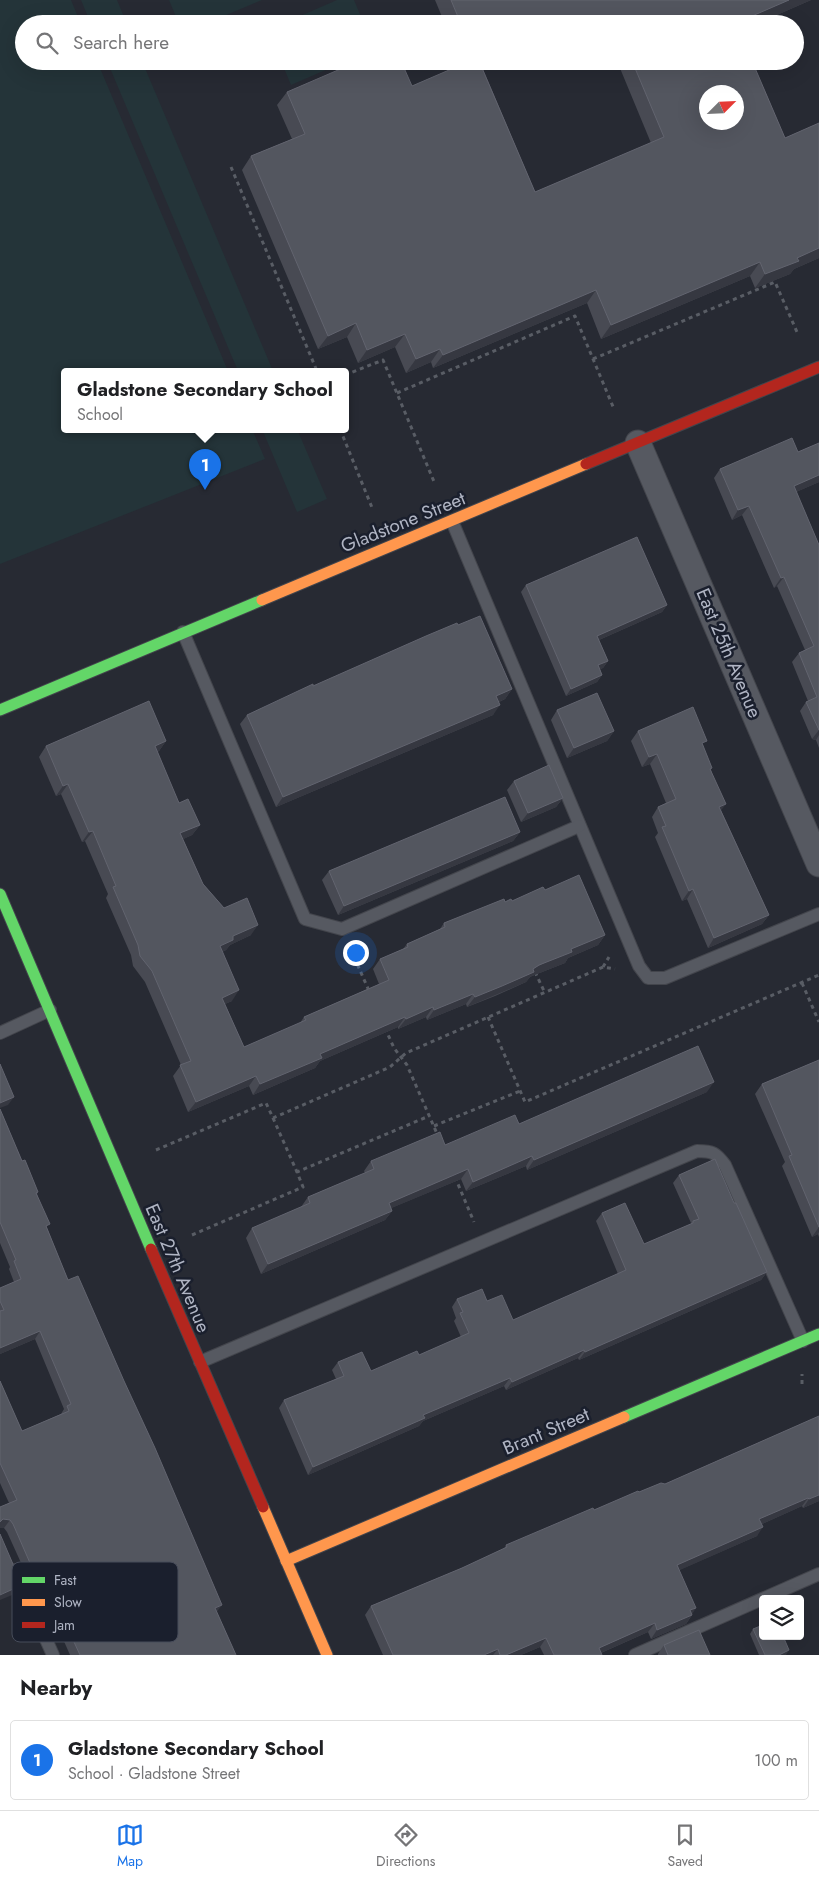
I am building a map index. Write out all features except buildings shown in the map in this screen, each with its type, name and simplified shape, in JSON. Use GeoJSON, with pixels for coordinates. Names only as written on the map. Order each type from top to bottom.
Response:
{"type":"FeatureCollection","features":[{"type":"Feature","properties":{"kind":"street","name":"Gladstone Street"},"geometry":{"type":"LineString","coordinates":[[0,710],[819,366]]}},
{"type":"Feature","properties":{"kind":"street","name":"East 25th Avenue"},"geometry":{"type":"LineString","coordinates":[[638,443],[819,864]]}},
{"type":"Feature","properties":{"kind":"street","name":"East 27th Avenue"},"geometry":{"type":"LineString","coordinates":[[0,894],[108,1150],[327,1655]]}},
{"type":"Feature","properties":{"kind":"street","name":"Brant Street"},"geometry":{"type":"LineString","coordinates":[[286,1561],[819,1334]]}},
{"type":"Feature","properties":{"kind":"lane"},"geometry":{"type":"LineString","coordinates":[[452,521],[639,966],[648,978],[665,978],[819,914]]}},
{"type":"Feature","properties":{"kind":"lane"},"geometry":{"type":"LineString","coordinates":[[183,632],[304,919],[342,929],[579,826]]}},
{"type":"Feature","properties":{"kind":"lane"},"geometry":{"type":"LineString","coordinates":[[0,1033],[50,1010]]}},
{"type":"Feature","properties":{"kind":"lane"},"geometry":{"type":"LineString","coordinates":[[200,1362],[697,1151],[708,1151],[718,1155],[725,1165],[803,1341]]}},
{"type":"Feature","properties":{"kind":"lane"},"geometry":{"type":"LineString","coordinates":[[635,1655],[819,1574]]}},
{"type":"Feature","properties":{"kind":"lane"},"geometry":{"type":"LineString","coordinates":[[47,1642],[53,1655]]}},
{"type":"Feature","properties":{"kind":"path"},"geometry":{"type":"LineString","coordinates":[[231,167],[316,368]]}},
{"type":"Feature","properties":{"kind":"path"},"geometry":{"type":"LineString","coordinates":[[593,359],[775,282],[796,332]]}},
{"type":"Feature","properties":{"kind":"path"},"geometry":{"type":"LineString","coordinates":[[397,393],[575,316],[614,409]]}},
{"type":"Feature","properties":{"kind":"path"},"geometry":{"type":"LineString","coordinates":[[349,374],[383,360],[435,484]]}},
{"type":"Feature","properties":{"kind":"path"},"geometry":{"type":"LineString","coordinates":[[342,433],[373,510]]}},
{"type":"Feature","properties":{"kind":"path"},"geometry":{"type":"LineString","coordinates":[[342,929],[372,997]]}},
{"type":"Feature","properties":{"kind":"path"},"geometry":{"type":"LineString","coordinates":[[273,1118],[390,1067],[406,1053],[603,967]]}},
{"type":"Feature","properties":{"kind":"path"},"geometry":{"type":"LineString","coordinates":[[535,971],[545,993]]}},
{"type":"Feature","properties":{"kind":"path"},"geometry":{"type":"LineString","coordinates":[[488,1017],[524,1102],[819,975]]}},
{"type":"Feature","properties":{"kind":"path"},"geometry":{"type":"LineString","coordinates":[[802,982],[819,1022]]}},
{"type":"Feature","properties":{"kind":"path"},"geometry":{"type":"LineString","coordinates":[[383,1023],[394,1048],[407,1065],[441,1144]]}},
{"type":"Feature","properties":{"kind":"path"},"geometry":{"type":"LineString","coordinates":[[434,1126],[520,1091]]}},
{"type":"Feature","properties":{"kind":"path"},"geometry":{"type":"LineString","coordinates":[[156,1150],[266,1103],[303,1187],[192,1235]]}},
{"type":"Feature","properties":{"kind":"path"},"geometry":{"type":"LineString","coordinates":[[296,1172],[429,1116]]}},
{"type":"Feature","properties":{"kind":"path"},"geometry":{"type":"LineString","coordinates":[[453,1171],[483,1242]]}},
{"type":"Feature","properties":{"kind":"shaded area"},"geometry":{"type":"Polygon","coordinates":[[[0,0],[71,0],[77,15],[15,15],[15,70],[101,70],[227,368],[61,368],[61,433],[254,433],[265,459],[0,564],[0,0]]]}},
{"type":"Feature","properties":{"kind":"shaded area"},"geometry":{"type":"Polygon","coordinates":[[[81,0],[117,0],[123,15],[87,15],[81,0]]]}},
{"type":"Feature","properties":{"kind":"shaded area"},"geometry":{"type":"Polygon","coordinates":[[[169,0],[262,0],[226,15],[175,15],[169,0]]]}},
{"type":"Feature","properties":{"kind":"shaded area"},"geometry":{"type":"Polygon","coordinates":[[[337,0],[354,0],[360,15],[303,15],[337,0]]]}},
{"type":"Feature","properties":{"kind":"shaded area"},"geometry":{"type":"Polygon","coordinates":[[[111,70],[146,70],[272,368],[237,368],[111,70]]]}},
{"type":"Feature","properties":{"kind":"shaded area"},"geometry":{"type":"Polygon","coordinates":[[[285,70],[325,70],[291,85],[285,70]]]}},
{"type":"Feature","properties":{"kind":"shaded area"},"geometry":{"type":"Polygon","coordinates":[[[264,433],[299,433],[327,499],[297,512],[264,433]]]}},
{"type":"Feature","properties":{"kind":"traffic: fast"},"geometry":{"type":"LineString","coordinates":[[0,710],[262,600]]}},
{"type":"Feature","properties":{"kind":"traffic: fast"},"geometry":{"type":"LineString","coordinates":[[0,894],[151,1249]]}},
{"type":"Feature","properties":{"kind":"traffic: fast"},"geometry":{"type":"LineString","coordinates":[[624,1417],[819,1334]]}},
{"type":"Feature","properties":{"kind":"traffic: slow"},"geometry":{"type":"LineString","coordinates":[[262,600],[586,464]]}},
{"type":"Feature","properties":{"kind":"traffic: slow"},"geometry":{"type":"LineString","coordinates":[[286,1561],[624,1417]]}},
{"type":"Feature","properties":{"kind":"traffic: slow"},"geometry":{"type":"LineString","coordinates":[[263,1507],[327,1655]]}},
{"type":"Feature","properties":{"kind":"traffic: jam"},"geometry":{"type":"LineString","coordinates":[[586,464],[819,367]]}},
{"type":"Feature","properties":{"kind":"traffic: jam"},"geometry":{"type":"LineString","coordinates":[[151,1249],[263,1507]]}},
{"type":"Feature","properties":{"kind":"place","name":"Gladstone Secondary School"},"geometry":{"type":"Point","coordinates":[205,490]}}]}
